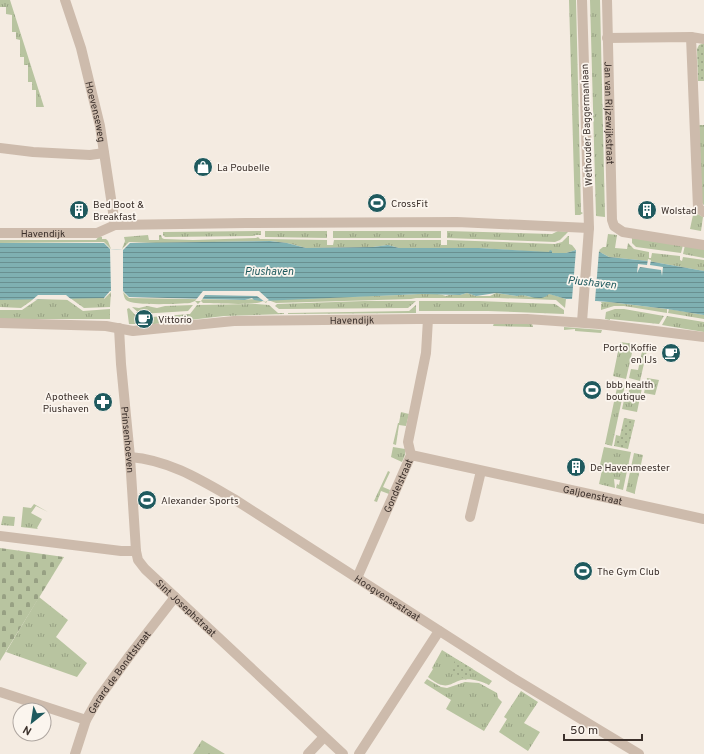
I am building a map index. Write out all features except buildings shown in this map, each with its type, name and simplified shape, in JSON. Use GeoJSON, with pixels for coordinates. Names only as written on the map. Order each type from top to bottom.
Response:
{"type":"FeatureCollection","features":[{"type":"Feature","properties":{"kind":"street","name":"Hoevenseweg"},"geometry":{"type":"LineString","coordinates":[[65,0],[81,48],[100,126],[115,225]]}},
{"type":"Feature","properties":{"kind":"street","name":"Wethouder Baggermanlaan"},"geometry":{"type":"LineString","coordinates":[[582,0],[589,228],[582,322]]}},
{"type":"Feature","properties":{"kind":"street","name":"Jan van Rijzewijkstraat"},"geometry":{"type":"LineString","coordinates":[[607,0],[612,220],[614,226],[623,232],[703,242]]}},
{"type":"Feature","properties":{"kind":"street"},"geometry":{"type":"LineString","coordinates":[[607,38],[691,37],[704,39]]}},
{"type":"Feature","properties":{"kind":"street"},"geometry":{"type":"LineString","coordinates":[[691,37],[698,208],[704,212]]}},
{"type":"Feature","properties":{"kind":"street"},"geometry":{"type":"LineString","coordinates":[[0,148],[33,152],[90,155],[104,153]]}},
{"type":"Feature","properties":{"kind":"street","name":"Havendijk"},"geometry":{"type":"LineString","coordinates":[[0,233],[97,233],[115,225],[246,223],[457,222],[589,228]]}},
{"type":"Feature","properties":{"kind":"street","name":"Gondelstraat"},"geometry":{"type":"LineString","coordinates":[[357,578],[412,455],[408,442],[426,353],[428,319]]}},
{"type":"Feature","properties":{"kind":"street","name":"Havendijk"},"geometry":{"type":"LineString","coordinates":[[0,323],[106,326],[133,331],[234,321],[527,319],[582,322],[704,337]]}},
{"type":"Feature","properties":{"kind":"street","name":"Prinsenhoeven"},"geometry":{"type":"LineString","coordinates":[[119,328],[136,551]]}},
{"type":"Feature","properties":{"kind":"street","name":"Galjoenstraat"},"geometry":{"type":"LineString","coordinates":[[412,455],[704,519]]}},
{"type":"Feature","properties":{"kind":"street","name":"Hoogvensestraat"},"geometry":{"type":"LineString","coordinates":[[130,457],[148,459],[173,467],[200,479],[513,678],[639,754]]}},
{"type":"Feature","properties":{"kind":"street"},"geometry":{"type":"LineString","coordinates":[[470,517],[481,471]]}},
{"type":"Feature","properties":{"kind":"street"},"geometry":{"type":"LineString","coordinates":[[0,536],[121,551],[136,551]]}},
{"type":"Feature","properties":{"kind":"street","name":"Sint Josephstraat"},"geometry":{"type":"LineString","coordinates":[[136,551],[138,560],[145,570],[343,754]]}},
{"type":"Feature","properties":{"kind":"street","name":"Gerard de Bondtstraat"},"geometry":{"type":"LineString","coordinates":[[75,754],[86,720],[98,699],[175,597]]}},
{"type":"Feature","properties":{"kind":"street"},"geometry":{"type":"LineString","coordinates":[[359,754],[439,631]]}},
{"type":"Feature","properties":{"kind":"street"},"geometry":{"type":"LineString","coordinates":[[0,692],[2,691],[86,720]]}},
{"type":"Feature","properties":{"kind":"street"},"geometry":{"type":"LineString","coordinates":[[308,754],[324,736]]}},
{"type":"Feature","properties":{"kind":"green space"},"geometry":{"type":"Polygon","coordinates":[[[0,0],[10,0],[44,107],[36,107],[36,90],[32,90],[32,82],[28,82],[28,65],[24,65],[24,57],[20,57],[20,40],[16,39],[16,32],[12,32],[12,15],[6,14],[6,7],[0,7],[0,0]]]}},
{"type":"Feature","properties":{"kind":"green space"},"geometry":{"type":"Polygon","coordinates":[[[569,0],[576,0],[581,212],[583,213],[580,215],[575,215],[569,0]]]}},
{"type":"Feature","properties":{"kind":"green space"},"geometry":{"type":"Polygon","coordinates":[[[590,0],[600,0],[605,217],[596,216],[590,0]]]}},
{"type":"Feature","properties":{"kind":"green space"},"geometry":{"type":"Polygon","coordinates":[[[704,43],[704,81],[698,81],[697,49],[699,45],[704,43]]]}},
{"type":"Feature","properties":{"kind":"green space"},"geometry":{"type":"Polygon","coordinates":[[[699,125],[704,125],[704,205],[702,203],[699,125]]]}},
{"type":"Feature","properties":{"kind":"green space"},"geometry":{"type":"Polygon","coordinates":[[[694,210],[703,217],[701,231],[690,229],[694,210]]]}},
{"type":"Feature","properties":{"kind":"green space"},"geometry":{"type":"Polygon","coordinates":[[[261,231],[261,235],[253,236],[165,237],[163,235],[163,232],[261,231]]]}},
{"type":"Feature","properties":{"kind":"green space"},"geometry":{"type":"Polygon","coordinates":[[[265,231],[327,231],[327,238],[265,237],[265,231]]]}},
{"type":"Feature","properties":{"kind":"green space"},"geometry":{"type":"Polygon","coordinates":[[[333,231],[441,231],[441,238],[333,238],[333,231]]]}},
{"type":"Feature","properties":{"kind":"green space"},"geometry":{"type":"Polygon","coordinates":[[[447,231],[552,234],[558,231],[568,232],[560,240],[555,242],[447,238],[447,231]]]}},
{"type":"Feature","properties":{"kind":"green space"},"geometry":{"type":"Polygon","coordinates":[[[608,234],[617,235],[615,248],[627,249],[628,243],[634,249],[649,252],[649,258],[651,258],[652,253],[680,256],[680,260],[682,261],[683,257],[704,260],[704,271],[648,261],[609,257],[598,251],[603,247],[606,247],[608,234]]]}},
{"type":"Feature","properties":{"kind":"green space"},"geometry":{"type":"Polygon","coordinates":[[[148,235],[149,240],[159,240],[159,235],[161,235],[164,239],[193,240],[258,237],[260,239],[327,240],[327,245],[333,245],[334,240],[441,240],[441,245],[447,245],[447,240],[555,244],[562,242],[569,236],[569,244],[576,250],[566,253],[552,253],[479,248],[399,248],[388,245],[373,247],[306,248],[287,243],[270,241],[129,242],[122,249],[125,241],[124,237],[148,235]]]}},
{"type":"Feature","properties":{"kind":"green space"},"geometry":{"type":"Polygon","coordinates":[[[99,236],[108,241],[111,249],[104,242],[0,243],[0,240],[96,240],[99,236]]]}},
{"type":"Feature","properties":{"kind":"green space"},"geometry":{"type":"Polygon","coordinates":[[[632,238],[683,245],[681,253],[636,247],[632,243],[632,238]]]}},
{"type":"Feature","properties":{"kind":"green space"},"geometry":{"type":"Polygon","coordinates":[[[685,245],[704,249],[704,258],[683,254],[685,245]]]}},
{"type":"Feature","properties":{"kind":"green space"},"geometry":{"type":"Polygon","coordinates":[[[111,292],[110,307],[84,308],[70,298],[104,299],[111,292]]]}},
{"type":"Feature","properties":{"kind":"green space"},"geometry":{"type":"Polygon","coordinates":[[[123,292],[129,298],[268,300],[266,303],[263,301],[259,303],[244,304],[203,303],[201,301],[198,304],[195,301],[190,303],[146,304],[126,300],[123,292]]]}},
{"type":"Feature","properties":{"kind":"green space"},"geometry":{"type":"Polygon","coordinates":[[[429,293],[446,296],[467,293],[476,296],[490,296],[496,293],[517,296],[520,294],[530,297],[550,294],[566,299],[565,308],[556,300],[498,298],[416,298],[276,303],[268,300],[429,293]]]}},
{"type":"Feature","properties":{"kind":"green space"},"geometry":{"type":"Polygon","coordinates":[[[34,299],[21,308],[0,307],[0,300],[34,299]]]}},
{"type":"Feature","properties":{"kind":"green space"},"geometry":{"type":"Polygon","coordinates":[[[38,299],[66,299],[83,311],[110,309],[110,319],[0,319],[0,310],[22,310],[38,299]]]}},
{"type":"Feature","properties":{"kind":"green space"},"geometry":{"type":"Polygon","coordinates":[[[416,301],[408,308],[279,309],[275,306],[277,304],[416,301]]]}},
{"type":"Feature","properties":{"kind":"green space"},"geometry":{"type":"Polygon","coordinates":[[[419,301],[479,301],[555,304],[564,310],[564,314],[488,311],[419,311],[419,301]]]}},
{"type":"Feature","properties":{"kind":"green space"},"geometry":{"type":"Polygon","coordinates":[[[601,302],[667,309],[667,313],[624,306],[614,306],[601,310],[601,302]]]}},
{"type":"Feature","properties":{"kind":"green space"},"geometry":{"type":"Polygon","coordinates":[[[193,305],[188,311],[140,314],[132,307],[139,308],[147,306],[157,308],[165,306],[193,305]]]}},
{"type":"Feature","properties":{"kind":"green space"},"geometry":{"type":"Polygon","coordinates":[[[197,305],[269,305],[278,313],[284,314],[224,316],[155,324],[129,324],[127,309],[129,308],[138,318],[190,314],[197,305]]]}},
{"type":"Feature","properties":{"kind":"green space"},"geometry":{"type":"Polygon","coordinates":[[[416,305],[416,313],[288,314],[409,311],[416,305]]]}},
{"type":"Feature","properties":{"kind":"green space"},"geometry":{"type":"Polygon","coordinates":[[[615,309],[624,309],[664,316],[659,324],[605,319],[606,312],[615,309]]]}},
{"type":"Feature","properties":{"kind":"green space"},"geometry":{"type":"Polygon","coordinates":[[[669,309],[704,315],[704,319],[668,313],[669,309]]]}},
{"type":"Feature","properties":{"kind":"green space"},"geometry":{"type":"Polygon","coordinates":[[[667,316],[704,322],[704,332],[662,325],[667,316]]]}},
{"type":"Feature","properties":{"kind":"green space"},"geometry":{"type":"Polygon","coordinates":[[[494,323],[532,324],[533,327],[493,326],[494,323]]]}},
{"type":"Feature","properties":{"kind":"green space"},"geometry":{"type":"Polygon","coordinates":[[[564,327],[602,330],[601,333],[575,331],[575,329],[564,330],[564,327]]]}},
{"type":"Feature","properties":{"kind":"green space"},"geometry":{"type":"Polygon","coordinates":[[[620,342],[634,344],[626,379],[613,376],[620,342]]]}},
{"type":"Feature","properties":{"kind":"green space"},"geometry":{"type":"Polygon","coordinates":[[[636,344],[648,346],[640,381],[629,378],[631,369],[638,370],[642,352],[635,350],[636,344]]]}},
{"type":"Feature","properties":{"kind":"green space"},"geometry":{"type":"Polygon","coordinates":[[[647,378],[659,380],[655,395],[644,393],[647,378]]]}},
{"type":"Feature","properties":{"kind":"green space"},"geometry":{"type":"Polygon","coordinates":[[[618,383],[625,385],[612,446],[605,444],[618,383]]]}},
{"type":"Feature","properties":{"kind":"green space"},"geometry":{"type":"Polygon","coordinates":[[[630,386],[642,388],[637,412],[622,409],[624,400],[627,400],[630,386]]]}},
{"type":"Feature","properties":{"kind":"green space"},"geometry":{"type":"Polygon","coordinates":[[[401,412],[409,414],[406,426],[399,425],[396,445],[393,444],[401,412]]]}},
{"type":"Feature","properties":{"kind":"green space"},"geometry":{"type":"Polygon","coordinates":[[[624,418],[635,420],[628,449],[614,446],[616,435],[620,436],[624,418]]]}},
{"type":"Feature","properties":{"kind":"green space"},"geometry":{"type":"Polygon","coordinates":[[[393,447],[405,449],[405,455],[402,462],[391,457],[393,447]]]}},
{"type":"Feature","properties":{"kind":"green space"},"geometry":{"type":"Polygon","coordinates":[[[604,447],[631,452],[623,490],[616,488],[617,484],[619,485],[620,480],[614,479],[615,488],[599,484],[602,470],[599,469],[604,447]]]}},
{"type":"Feature","properties":{"kind":"green space"},"geometry":{"type":"Polygon","coordinates":[[[634,453],[643,455],[635,494],[626,491],[634,453]]]}},
{"type":"Feature","properties":{"kind":"green space"},"geometry":{"type":"Polygon","coordinates":[[[388,471],[390,472],[383,487],[390,490],[389,494],[381,491],[377,502],[374,501],[388,471]]]}},
{"type":"Feature","properties":{"kind":"green space"},"geometry":{"type":"Polygon","coordinates":[[[34,504],[48,512],[36,506],[31,513],[42,519],[37,528],[38,529],[21,527],[23,507],[31,508],[34,504]]]}},
{"type":"Feature","properties":{"kind":"green space"},"geometry":{"type":"Polygon","coordinates":[[[3,516],[15,517],[14,526],[1,525],[3,516]]]}},
{"type":"Feature","properties":{"kind":"green space"},"geometry":{"type":"Polygon","coordinates":[[[0,548],[64,557],[0,661],[0,548]]]}},
{"type":"Feature","properties":{"kind":"green space"},"geometry":{"type":"Polygon","coordinates":[[[39,597],[68,620],[56,637],[87,663],[77,677],[6,652],[39,597]]]}},
{"type":"Feature","properties":{"kind":"green space"},"geometry":{"type":"Polygon","coordinates":[[[442,650],[492,681],[489,685],[468,679],[447,685],[435,682],[428,677],[442,650]]]}},
{"type":"Feature","properties":{"kind":"green space"},"geometry":{"type":"Polygon","coordinates":[[[456,659],[473,669],[466,680],[450,670],[456,659]]]}},
{"type":"Feature","properties":{"kind":"green space"},"geometry":{"type":"Polygon","coordinates":[[[427,679],[441,687],[447,688],[465,682],[479,683],[497,693],[498,698],[502,702],[484,731],[446,709],[451,700],[424,683],[427,679]]]}},
{"type":"Feature","properties":{"kind":"green space"},"geometry":{"type":"Polygon","coordinates":[[[521,691],[538,702],[524,723],[540,732],[528,751],[499,732],[507,719],[504,717],[521,691]]]}},
{"type":"Feature","properties":{"kind":"green space"},"geometry":{"type":"Polygon","coordinates":[[[202,740],[225,754],[193,754],[202,740]]]}},
{"type":"Feature","properties":{"kind":"water","name":"Piushaven"},"geometry":{"type":"Polygon","coordinates":[[[270,241],[287,243],[306,248],[373,247],[388,245],[399,248],[479,248],[549,252],[550,250],[552,253],[566,253],[576,250],[598,251],[609,257],[648,261],[704,271],[704,315],[609,302],[566,299],[549,294],[541,298],[525,295],[517,296],[496,293],[476,296],[467,293],[460,295],[422,294],[261,301],[254,300],[252,298],[245,300],[129,297],[123,291],[110,291],[104,298],[0,300],[0,243],[104,243],[110,249],[123,250],[130,243],[270,241]]]}},
{"type":"Feature","properties":{"kind":"pier"},"geometry":{"type":"Polygon","coordinates":[[[575,248],[600,250],[595,301],[601,302],[602,304],[566,301],[566,299],[572,299],[575,248]]]}},
{"type":"Feature","properties":{"kind":"pier"},"geometry":{"type":"Polygon","coordinates":[[[110,249],[123,250],[123,291],[111,291],[110,249]]]}},
{"type":"Feature","properties":{"kind":"pier"},"geometry":{"type":"Polygon","coordinates":[[[648,259],[651,260],[650,265],[663,267],[662,276],[661,270],[640,267],[637,273],[638,264],[647,265],[648,259]]]}},
{"type":"Feature","properties":{"kind":"pier"},"geometry":{"type":"Polygon","coordinates":[[[203,291],[259,291],[269,300],[265,302],[257,296],[205,295],[201,301],[195,301],[203,291]]]}},
{"type":"Feature","properties":{"kind":"pier"},"geometry":{"type":"Polygon","coordinates":[[[38,295],[66,295],[72,300],[37,299],[31,301],[38,295]]]}},
{"type":"Feature","properties":{"kind":"place","name":"La Poubelle"},"geometry":{"type":"Point","coordinates":[203,167]}},
{"type":"Feature","properties":{"kind":"place","name":"CrossFit"},"geometry":{"type":"Point","coordinates":[377,203]}},
{"type":"Feature","properties":{"kind":"place","name":"Bed Boot & Breakfast"},"geometry":{"type":"Point","coordinates":[79,210]}},
{"type":"Feature","properties":{"kind":"place","name":"Wolstad"},"geometry":{"type":"Point","coordinates":[647,210]}},
{"type":"Feature","properties":{"kind":"place","name":"Vittorio"},"geometry":{"type":"Point","coordinates":[144,319]}},
{"type":"Feature","properties":{"kind":"place","name":"Porto Koffie en IJs"},"geometry":{"type":"Point","coordinates":[671,353]}},
{"type":"Feature","properties":{"kind":"place","name":"bbb health boutique"},"geometry":{"type":"Point","coordinates":[592,390]}},
{"type":"Feature","properties":{"kind":"place","name":"Apotheek Piushaven"},"geometry":{"type":"Point","coordinates":[103,402]}},
{"type":"Feature","properties":{"kind":"place","name":"De Havenmeester"},"geometry":{"type":"Point","coordinates":[576,467]}},
{"type":"Feature","properties":{"kind":"place","name":"Alexander Sports"},"geometry":{"type":"Point","coordinates":[147,500]}},
{"type":"Feature","properties":{"kind":"place","name":"The Gym Club"},"geometry":{"type":"Point","coordinates":[583,571]}}]}
